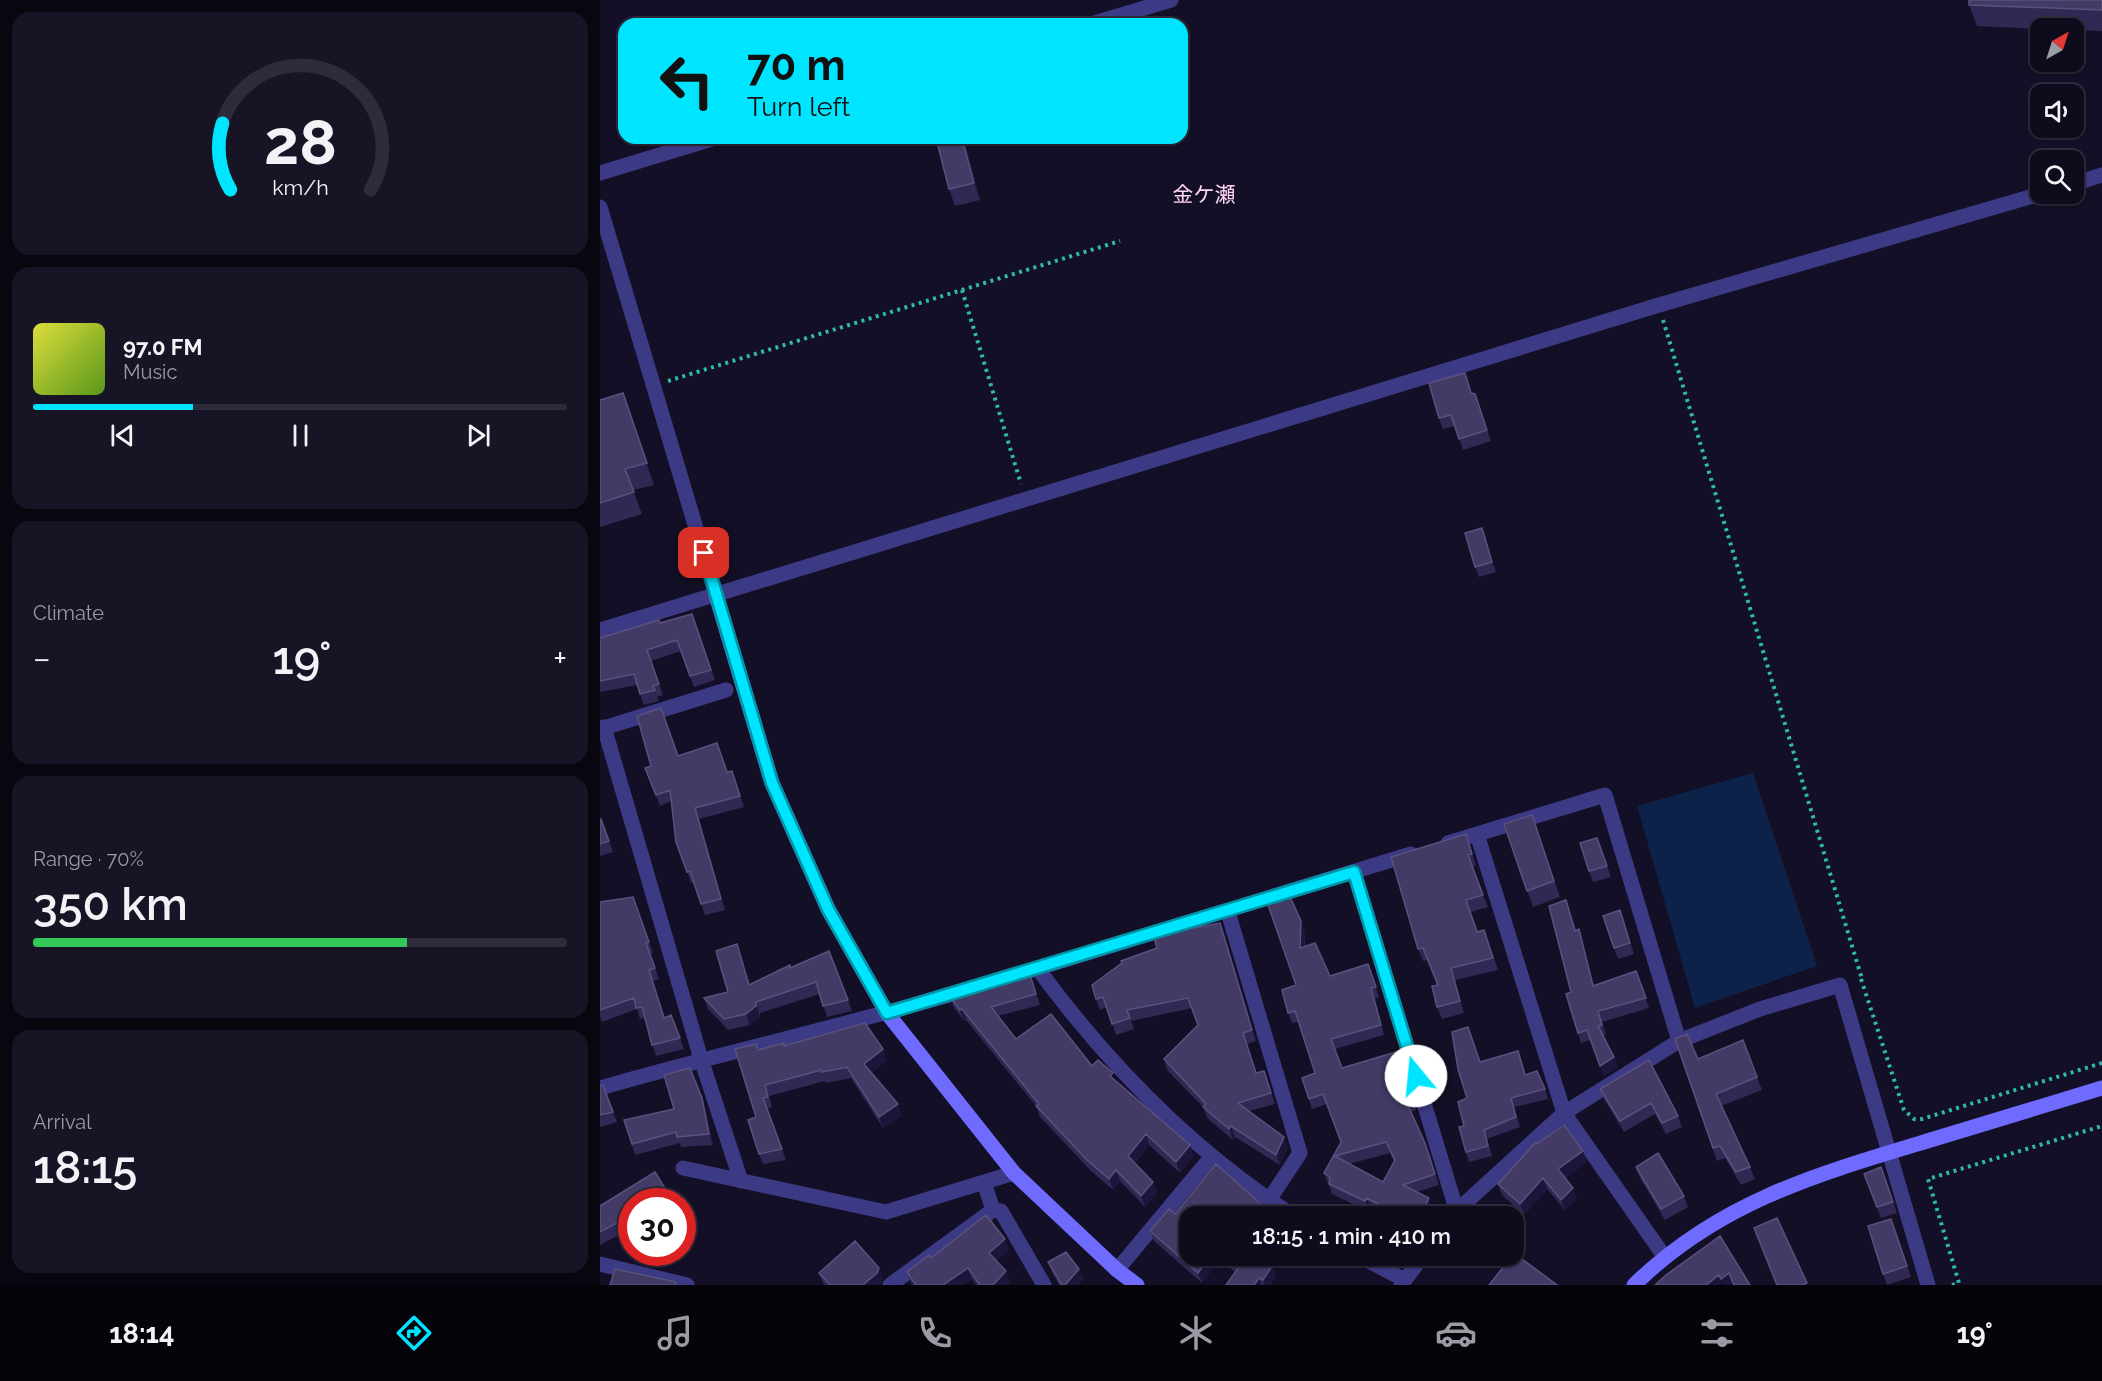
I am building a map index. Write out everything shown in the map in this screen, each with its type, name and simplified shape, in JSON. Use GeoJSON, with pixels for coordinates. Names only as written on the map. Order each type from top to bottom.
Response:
{"type":"FeatureCollection","features":[{"type":"Feature","properties":{"kind":"street"},"geometry":{"type":"LineString","coordinates":[[1111,18],[1171,0]]}},
{"type":"Feature","properties":{"kind":"street"},"geometry":{"type":"LineString","coordinates":[[600,173],[695,144]]}},
{"type":"Feature","properties":{"kind":"street"},"geometry":{"type":"LineString","coordinates":[[2084,181],[2102,175]]}},
{"type":"Feature","properties":{"kind":"street"},"geometry":{"type":"LineString","coordinates":[[600,630],[1659,305],[2030,197]]}},
{"type":"Feature","properties":{"kind":"street"},"geometry":{"type":"LineString","coordinates":[[600,207],[772,783],[828,909],[887,1013],[1014,1173],[1117,1270],[1137,1285]]}},
{"type":"Feature","properties":{"kind":"street"},"geometry":{"type":"LineString","coordinates":[[726,690],[602,728],[701,1059],[741,1181]]}},
{"type":"Feature","properties":{"kind":"street"},"geometry":{"type":"LineString","coordinates":[[600,1088],[701,1059],[887,1013],[990,983],[1605,795],[1679,1041]]}},
{"type":"Feature","properties":{"kind":"street"},"geometry":{"type":"LineString","coordinates":[[1477,834],[1564,1113],[1664,1256]]}},
{"type":"Feature","properties":{"kind":"street"},"geometry":{"type":"LineString","coordinates":[[1354,872],[1453,1206]]}},
{"type":"Feature","properties":{"kind":"street"},"geometry":{"type":"LineString","coordinates":[[1227,912],[1300,1153],[1269,1200]]}},
{"type":"Feature","properties":{"kind":"street"},"geometry":{"type":"LineString","coordinates":[[1038,969],[1072,1014],[1122,1072],[1212,1156],[1278,1206]]}},
{"type":"Feature","properties":{"kind":"street"},"geometry":{"type":"LineString","coordinates":[[1464,1206],[1564,1113],[1679,1041],[1760,1009],[1840,985],[1928,1285]]}},
{"type":"Feature","properties":{"kind":"street"},"geometry":{"type":"LineString","coordinates":[[1634,1285],[1664,1256],[1766,1194],[1888,1152],[2102,1088]]}},
{"type":"Feature","properties":{"kind":"street"},"geometry":{"type":"LineString","coordinates":[[1117,1270],[1212,1156]]}},
{"type":"Feature","properties":{"kind":"street"},"geometry":{"type":"LineString","coordinates":[[683,1168],[886,1212],[1014,1173]]}},
{"type":"Feature","properties":{"kind":"street"},"geometry":{"type":"LineString","coordinates":[[984,1182],[993,1210]]}},
{"type":"Feature","properties":{"kind":"street"},"geometry":{"type":"LineString","coordinates":[[890,1285],[993,1210],[1001,1211],[1044,1285]]}},
{"type":"Feature","properties":{"kind":"street"},"geometry":{"type":"LineString","coordinates":[[600,1264],[687,1285]]}},
{"type":"Feature","properties":{"kind":"street"},"geometry":{"type":"LineString","coordinates":[[1375,1266],[1403,1283],[1416,1266]]}},
{"type":"Feature","properties":{"kind":"path"},"geometry":{"type":"LineString","coordinates":[[654,386],[1120,241]]}},
{"type":"Feature","properties":{"kind":"path"},"geometry":{"type":"LineString","coordinates":[[962,290],[1026,500]]}},
{"type":"Feature","properties":{"kind":"path"},"geometry":{"type":"LineString","coordinates":[[1659,305],[1862,979],[1904,1110],[1914,1119],[1922,1119],[2102,1063]]}},
{"type":"Feature","properties":{"kind":"path"},"geometry":{"type":"LineString","coordinates":[[1840,985],[1862,979]]}},
{"type":"Feature","properties":{"kind":"path"},"geometry":{"type":"LineString","coordinates":[[1952,1285],[1959,1283],[1928,1179],[2102,1126]]}},
{"type":"Feature","properties":{"kind":"water"},"geometry":{"type":"Polygon","coordinates":[[[1753,773],[1817,966],[1695,1008],[1637,806],[1753,773]]]}},
{"type":"Feature","properties":{"kind":"building"},"geometry":{"type":"Polygon","coordinates":[[[1969,0],[2102,0],[2102,10],[1969,5],[1969,0]]]}},
{"type":"Feature","properties":{"kind":"building"},"geometry":{"type":"Polygon","coordinates":[[[938,144],[964,144],[974,183],[949,189],[938,144]]]}},
{"type":"Feature","properties":{"kind":"building"},"geometry":{"type":"Polygon","coordinates":[[[1465,373],[1487,430],[1459,439],[1451,415],[1439,418],[1429,383],[1465,373]]]}},
{"type":"Feature","properties":{"kind":"building"},"geometry":{"type":"Polygon","coordinates":[[[623,393],[647,463],[625,469],[634,492],[600,503],[600,400],[623,393]]]}},
{"type":"Feature","properties":{"kind":"building"},"geometry":{"type":"Polygon","coordinates":[[[1482,528],[1492,562],[1475,567],[1465,533],[1482,528]]]}},
{"type":"Feature","properties":{"kind":"building"},"geometry":{"type":"Polygon","coordinates":[[[692,614],[711,670],[690,676],[677,640],[647,650],[659,684],[653,686],[655,690],[640,694],[634,674],[600,681],[600,638],[659,620],[660,623],[692,614]]]}},
{"type":"Feature","properties":{"kind":"building"},"geometry":{"type":"Polygon","coordinates":[[[661,708],[678,756],[717,743],[727,772],[732,771],[740,796],[695,808],[721,899],[701,904],[690,871],[687,872],[676,842],[670,790],[656,795],[645,768],[651,766],[637,716],[661,708]]]}},
{"type":"Feature","properties":{"kind":"building"},"geometry":{"type":"Polygon","coordinates":[[[1532,815],[1554,881],[1527,891],[1504,824],[1532,815]]]}},
{"type":"Feature","properties":{"kind":"building"},"geometry":{"type":"Polygon","coordinates":[[[600,819],[609,841],[600,844],[600,819]]]}},
{"type":"Feature","properties":{"kind":"building"},"geometry":{"type":"Polygon","coordinates":[[[1466,834],[1472,854],[1468,855],[1483,895],[1466,900],[1477,932],[1484,930],[1493,958],[1451,968],[1460,1001],[1437,1007],[1432,986],[1438,985],[1423,948],[1418,949],[1391,857],[1466,834]]]}},
{"type":"Feature","properties":{"kind":"building"},"geometry":{"type":"Polygon","coordinates":[[[1597,838],[1607,866],[1589,871],[1580,843],[1597,838]]]}},
{"type":"Feature","properties":{"kind":"building"},"geometry":{"type":"Polygon","coordinates":[[[1287,890],[1301,921],[1300,948],[1315,943],[1330,976],[1368,964],[1376,987],[1371,988],[1381,1025],[1331,1039],[1342,1068],[1396,1052],[1412,1099],[1406,1101],[1425,1143],[1435,1174],[1403,1185],[1429,1198],[1425,1206],[1382,1206],[1367,1198],[1365,1201],[1329,1184],[1330,1177],[1324,1173],[1341,1142],[1323,1094],[1309,1099],[1302,1078],[1315,1073],[1295,1011],[1288,1013],[1282,990],[1296,985],[1266,899],[1287,890]],[[1386,1142],[1335,1156],[1383,1182],[1395,1160],[1386,1142]]]}},
{"type":"Feature","properties":{"kind":"building"},"geometry":{"type":"Polygon","coordinates":[[[633,897],[649,942],[646,943],[655,968],[649,970],[664,1018],[671,1015],[680,1038],[652,1045],[642,1007],[636,1008],[634,998],[600,1010],[600,902],[633,897]]]}},
{"type":"Feature","properties":{"kind":"building"},"geometry":{"type":"Polygon","coordinates":[[[1566,900],[1575,931],[1579,929],[1593,986],[1636,971],[1646,998],[1598,1011],[1602,1025],[1598,1026],[1614,1057],[1600,1066],[1587,1030],[1578,1033],[1566,994],[1571,992],[1549,906],[1566,900]]]}},
{"type":"Feature","properties":{"kind":"building"},"geometry":{"type":"Polygon","coordinates":[[[1620,910],[1630,943],[1614,948],[1603,916],[1620,910]]]}},
{"type":"Feature","properties":{"kind":"building"},"geometry":{"type":"Polygon","coordinates":[[[1181,922],[1183,930],[1220,923],[1252,1030],[1243,1033],[1256,1073],[1264,1071],[1271,1093],[1238,1103],[1284,1137],[1276,1155],[1231,1126],[1229,1129],[1203,1107],[1206,1104],[1164,1059],[1198,1025],[1188,998],[1127,1010],[1130,1018],[1112,1024],[1103,997],[1096,999],[1092,985],[1122,963],[1121,961],[1157,948],[1152,931],[1181,922]]]}},
{"type":"Feature","properties":{"kind":"building"},"geometry":{"type":"Polygon","coordinates":[[[737,944],[749,985],[790,965],[790,968],[829,951],[848,1000],[823,1006],[816,982],[756,1002],[756,1006],[746,1014],[724,1019],[704,998],[728,992],[716,951],[737,944]]]}},
{"type":"Feature","properties":{"kind":"building"},"geometry":{"type":"Polygon","coordinates":[[[1028,968],[1036,994],[991,1007],[1016,1039],[1051,1014],[1092,1066],[1098,1060],[1113,1073],[1110,1076],[1190,1145],[1176,1162],[1146,1134],[1128,1156],[1153,1182],[1141,1196],[1116,1170],[1109,1179],[1087,1160],[1036,1106],[1039,1104],[949,995],[953,991],[1028,968]]]}},
{"type":"Feature","properties":{"kind":"building"},"geometry":{"type":"Polygon","coordinates":[[[865,1023],[883,1049],[864,1064],[898,1104],[879,1117],[847,1067],[822,1072],[822,1070],[765,1085],[768,1097],[763,1098],[782,1149],[759,1154],[748,1120],[756,1117],[735,1049],[756,1044],[758,1050],[784,1043],[784,1046],[865,1023]]]}},
{"type":"Feature","properties":{"kind":"building"},"geometry":{"type":"Polygon","coordinates":[[[1468,1027],[1480,1062],[1518,1051],[1525,1075],[1537,1071],[1545,1089],[1511,1098],[1516,1117],[1484,1130],[1488,1146],[1466,1152],[1459,1127],[1464,1126],[1458,1102],[1467,1098],[1458,1069],[1452,1032],[1468,1027]]]}},
{"type":"Feature","properties":{"kind":"building"},"geometry":{"type":"Polygon","coordinates":[[[1687,1034],[1698,1059],[1743,1040],[1757,1077],[1716,1094],[1750,1167],[1736,1172],[1720,1146],[1713,1148],[1675,1039],[1687,1034]]]}},
{"type":"Feature","properties":{"kind":"building"},"geometry":{"type":"Polygon","coordinates":[[[1649,1060],[1678,1116],[1662,1123],[1651,1103],[1620,1121],[1600,1089],[1649,1060]]]}},
{"type":"Feature","properties":{"kind":"building"},"geometry":{"type":"Polygon","coordinates":[[[690,1068],[702,1098],[709,1134],[677,1137],[676,1132],[632,1144],[624,1120],[674,1109],[664,1075],[690,1068]]]}},
{"type":"Feature","properties":{"kind":"building"},"geometry":{"type":"Polygon","coordinates":[[[603,1085],[613,1112],[600,1115],[600,1086],[603,1085]]]}},
{"type":"Feature","properties":{"kind":"building"},"geometry":{"type":"Polygon","coordinates":[[[1564,1125],[1583,1151],[1558,1169],[1573,1188],[1561,1200],[1543,1178],[1520,1204],[1498,1184],[1536,1142],[1537,1144],[1564,1125]]]}},
{"type":"Feature","properties":{"kind":"building"},"geometry":{"type":"Polygon","coordinates":[[[1658,1153],[1684,1196],[1661,1209],[1636,1167],[1658,1153]]]}},
{"type":"Feature","properties":{"kind":"building"},"geometry":{"type":"Polygon","coordinates":[[[1216,1164],[1263,1206],[1182,1206],[1216,1164]]]}},
{"type":"Feature","properties":{"kind":"building"},"geometry":{"type":"Polygon","coordinates":[[[1881,1167],[1893,1202],[1877,1207],[1864,1174],[1881,1167]]]}},
{"type":"Feature","properties":{"kind":"building"},"geometry":{"type":"Polygon","coordinates":[[[655,1172],[665,1188],[629,1188],[655,1172]]]}},
{"type":"Feature","properties":{"kind":"building"},"geometry":{"type":"Polygon","coordinates":[[[618,1195],[618,1222],[600,1232],[600,1206],[618,1195]]]}},
{"type":"Feature","properties":{"kind":"building"},"geometry":{"type":"Polygon","coordinates":[[[1169,1209],[1175,1214],[1179,1209],[1179,1256],[1150,1231],[1169,1209]]]}},
{"type":"Feature","properties":{"kind":"building"},"geometry":{"type":"Polygon","coordinates":[[[986,1215],[1005,1239],[989,1253],[1006,1271],[993,1285],[980,1285],[968,1268],[943,1285],[916,1285],[907,1272],[929,1255],[931,1258],[986,1215]]]}},
{"type":"Feature","properties":{"kind":"building"},"geometry":{"type":"Polygon","coordinates":[[[1777,1218],[1807,1283],[1803,1285],[1777,1285],[1754,1228],[1777,1218]]]}},
{"type":"Feature","properties":{"kind":"building"},"geometry":{"type":"Polygon","coordinates":[[[1891,1219],[1907,1266],[1883,1274],[1868,1226],[1891,1219]]]}},
{"type":"Feature","properties":{"kind":"building"},"geometry":{"type":"Polygon","coordinates":[[[1720,1236],[1750,1285],[1734,1285],[1729,1273],[1721,1279],[1719,1275],[1706,1285],[1655,1285],[1666,1275],[1720,1236]]]}},
{"type":"Feature","properties":{"kind":"building"},"geometry":{"type":"Polygon","coordinates":[[[855,1241],[879,1268],[877,1273],[863,1285],[830,1285],[819,1273],[855,1241]]]}},
{"type":"Feature","properties":{"kind":"building"},"geometry":{"type":"Polygon","coordinates":[[[1066,1252],[1079,1269],[1065,1285],[1062,1285],[1048,1262],[1066,1252]]]}},
{"type":"Feature","properties":{"kind":"building"},"geometry":{"type":"Polygon","coordinates":[[[1524,1260],[1557,1285],[1489,1285],[1504,1266],[1524,1266],[1524,1260]]]}},
{"type":"Feature","properties":{"kind":"building"},"geometry":{"type":"Polygon","coordinates":[[[1190,1266],[1203,1266],[1198,1273],[1190,1266]]]}},
{"type":"Feature","properties":{"kind":"building"},"geometry":{"type":"Polygon","coordinates":[[[1272,1266],[1263,1280],[1259,1278],[1254,1285],[1226,1285],[1239,1267],[1272,1266]]]}},
{"type":"Feature","properties":{"kind":"building"},"geometry":{"type":"Polygon","coordinates":[[[615,1269],[676,1282],[675,1285],[610,1285],[615,1269]]]}},
{"type":"Feature","properties":{"kind":"district","name":"金ケ瀬"},"geometry":{"type":"Point","coordinates":[1204,194]}},
{"type":"Feature","properties":{"kind":"route"},"geometry":{"type":"LineString","coordinates":[[704,553],[772,783],[828,909],[887,1013],[1354,872],[1416,1076]]}}]}
